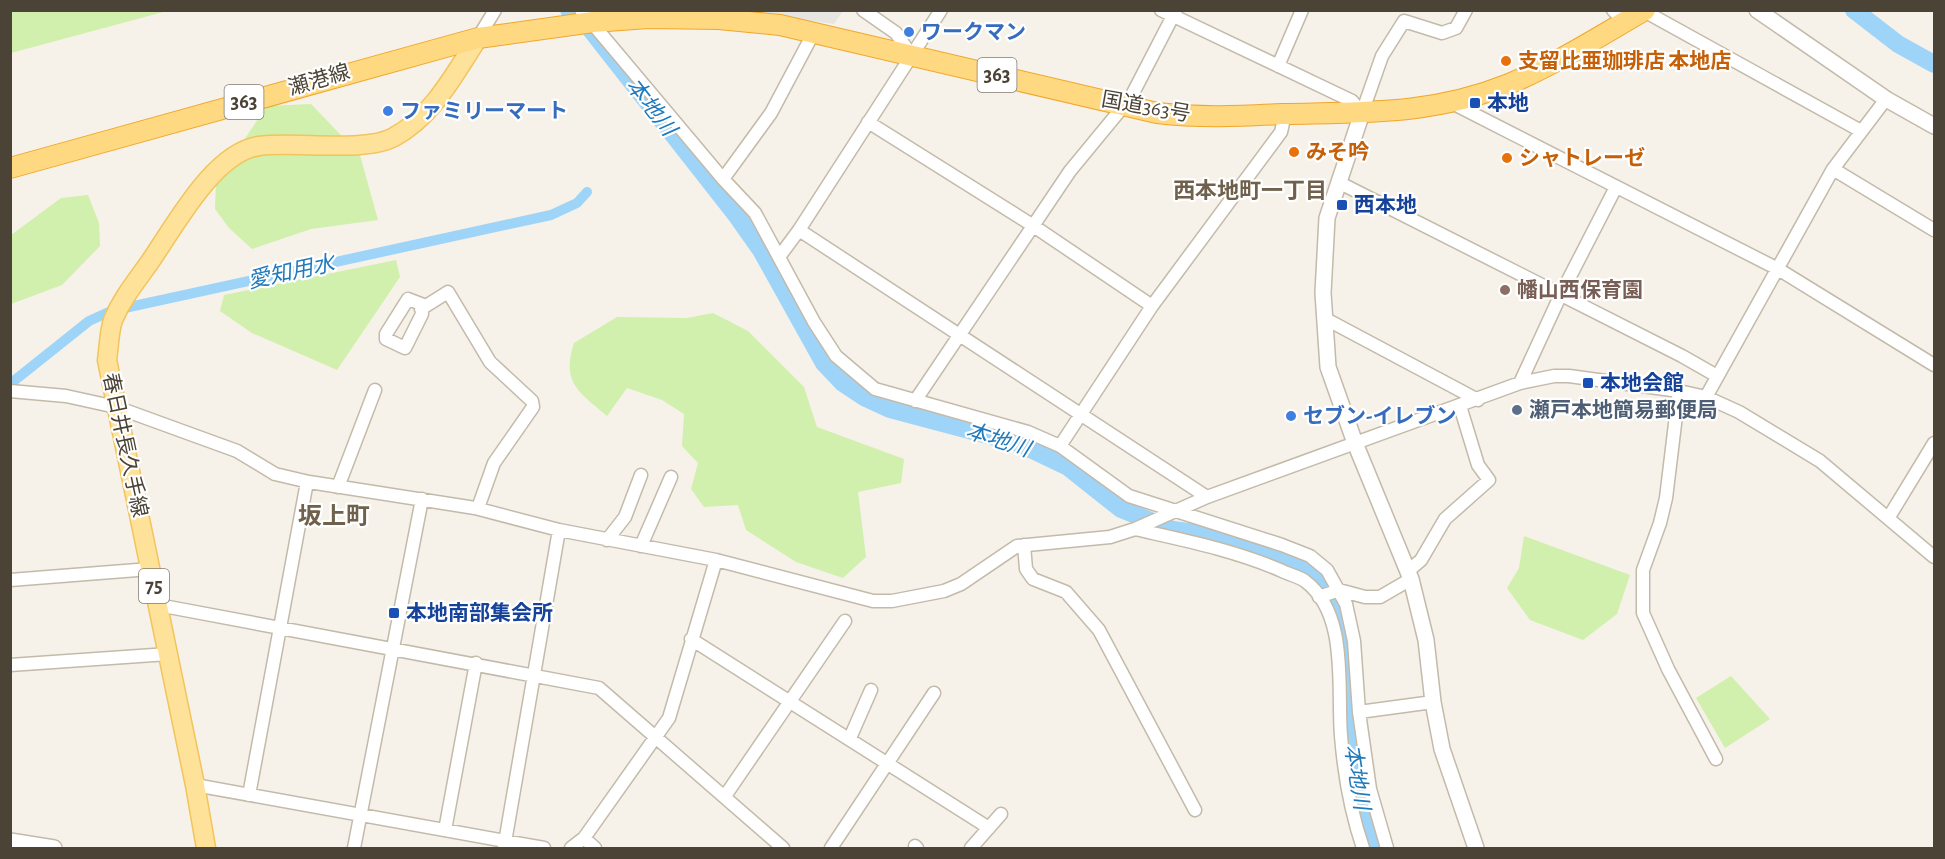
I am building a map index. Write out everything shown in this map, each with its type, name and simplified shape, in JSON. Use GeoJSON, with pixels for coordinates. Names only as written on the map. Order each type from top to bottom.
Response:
{"type":"FeatureCollection","features":[{"type":"Feature","properties":{"kind":"highway","name":"国道363号"},"geometry":{"type":"LineString","coordinates":[[634,15],[722,15],[780,25],[1125,106],[1194,118],[1404,112],[1452,103],[1508,84],[1546,67],[1619,16],[1645,11]]}},
{"type":"Feature","properties":{"kind":"highway","name":"瀬港線"},"geometry":{"type":"LineString","coordinates":[[10,168],[478,38],[584,20],[634,15]]}},
{"type":"Feature","properties":{"kind":"main road","name":"春日井長久手線"},"geometry":{"type":"LineString","coordinates":[[206,849],[195,785],[107,360],[112,323],[124,296],[193,199],[240,152],[257,146],[299,143],[378,143],[394,138],[427,111],[444,91],[478,38]]}},
{"type":"Feature","properties":{"kind":"street"},"geometry":{"type":"LineString","coordinates":[[478,38],[495,10]]}},
{"type":"Feature","properties":{"kind":"street"},"geometry":{"type":"LineString","coordinates":[[863,10],[896,33],[911,55]]}},
{"type":"Feature","properties":{"kind":"street"},"geometry":{"type":"LineString","coordinates":[[779,257],[800,230],[940,10]]}},
{"type":"Feature","properties":{"kind":"street"},"geometry":{"type":"LineString","coordinates":[[1278,66],[1302,10]]}},
{"type":"Feature","properties":{"kind":"street"},"geometry":{"type":"LineString","coordinates":[[1466,10],[1456,28],[1442,33],[1404,21],[1382,56],[1338,182],[1328,218],[1324,245],[1324,318],[1328,367],[1355,444],[1409,575],[1426,640],[1433,702],[1452,786],[1476,849]]}},
{"type":"Feature","properties":{"kind":"street"},"geometry":{"type":"LineString","coordinates":[[1757,10],[1886,99],[1935,126]]}},
{"type":"Feature","properties":{"kind":"street"},"geometry":{"type":"LineString","coordinates":[[1645,11],[1861,131]]}},
{"type":"Feature","properties":{"kind":"street"},"geometry":{"type":"LineString","coordinates":[[915,401],[1070,171],[1125,106],[1170,13],[1352,101],[1362,113]]}},
{"type":"Feature","properties":{"kind":"street"},"geometry":{"type":"LineString","coordinates":[[584,20],[755,213],[836,356],[875,389],[1028,432],[1060,446],[1129,496],[1310,556],[1326,570],[1346,604],[1354,641],[1359,712],[1370,789],[1387,849]]}},
{"type":"Feature","properties":{"kind":"street"},"geometry":{"type":"LineString","coordinates":[[723,179],[771,113],[814,32]]}},
{"type":"Feature","properties":{"kind":"street"},"geometry":{"type":"LineString","coordinates":[[1706,397],[1833,169],[1886,99]]}},
{"type":"Feature","properties":{"kind":"street"},"geometry":{"type":"LineString","coordinates":[[1452,103],[1778,269],[1935,365]]}},
{"type":"Feature","properties":{"kind":"street"},"geometry":{"type":"LineString","coordinates":[[1060,446],[1152,306],[1281,132],[1285,114]]}},
{"type":"Feature","properties":{"kind":"street"},"geometry":{"type":"LineString","coordinates":[[868,122],[1032,225],[1152,306]]}},
{"type":"Feature","properties":{"kind":"street"},"geometry":{"type":"LineString","coordinates":[[1833,169],[1935,230]]}},
{"type":"Feature","properties":{"kind":"street"},"geometry":{"type":"LineString","coordinates":[[1338,182],[1561,294],[1717,376]]}},
{"type":"Feature","properties":{"kind":"street"},"geometry":{"type":"LineString","coordinates":[[1520,383],[1561,294],[1616,187]]}},
{"type":"Feature","properties":{"kind":"street"},"geometry":{"type":"LineString","coordinates":[[800,230],[1081,417],[1207,497]]}},
{"type":"Feature","properties":{"kind":"street"},"geometry":{"type":"LineString","coordinates":[[421,309],[448,292],[490,362],[532,401],[533,407],[494,463],[478,508]]}},
{"type":"Feature","properties":{"kind":"street"},"geometry":{"type":"LineString","coordinates":[[1324,318],[1478,400]]}},
{"type":"Feature","properties":{"kind":"street"},"geometry":{"type":"LineString","coordinates":[[10,391],[32,391],[116,407],[237,451],[275,474],[307,482],[478,508],[559,530],[716,560],[873,601],[892,601],[935,593],[962,584],[1017,546],[1110,537],[1135,529],[1207,497],[1520,383],[1554,376],[1569,376],[1679,391],[1706,397],[1738,412],[1820,460],[1935,556]]}},
{"type":"Feature","properties":{"kind":"street"},"geometry":{"type":"LineString","coordinates":[[338,487],[375,390]]}},
{"type":"Feature","properties":{"kind":"street"},"geometry":{"type":"LineString","coordinates":[[1679,391],[1666,498],[1660,523],[1643,570],[1642,613],[1668,669],[1716,759]]}},
{"type":"Feature","properties":{"kind":"street"},"geometry":{"type":"LineString","coordinates":[[1319,597],[1339,590],[1365,597],[1380,597],[1409,575],[1421,560],[1445,519],[1489,480],[1478,465],[1460,406]]}},
{"type":"Feature","properties":{"kind":"street"},"geometry":{"type":"LineString","coordinates":[[1889,517],[1935,443]]}},
{"type":"Feature","properties":{"kind":"street"},"geometry":{"type":"LineString","coordinates":[[607,540],[625,517],[642,475]]}},
{"type":"Feature","properties":{"kind":"street"},"geometry":{"type":"LineString","coordinates":[[641,546],[670,477]]}},
{"type":"Feature","properties":{"kind":"street"},"geometry":{"type":"LineString","coordinates":[[249,795],[307,482]]}},
{"type":"Feature","properties":{"kind":"street"},"geometry":{"type":"LineString","coordinates":[[354,849],[422,500]]}},
{"type":"Feature","properties":{"kind":"street"},"geometry":{"type":"LineString","coordinates":[[1135,529],[1205,545],[1265,564],[1305,581],[1319,597],[1329,612],[1337,647],[1345,773],[1363,849]]}},
{"type":"Feature","properties":{"kind":"street"},"geometry":{"type":"LineString","coordinates":[[504,844],[559,530]]}},
{"type":"Feature","properties":{"kind":"street"},"geometry":{"type":"LineString","coordinates":[[1024,545],[1026,568],[1033,579],[1066,592],[1099,630],[1195,810]]}},
{"type":"Feature","properties":{"kind":"street"},"geometry":{"type":"LineString","coordinates":[[571,849],[584,838],[669,718],[716,560]]}},
{"type":"Feature","properties":{"kind":"street"},"geometry":{"type":"LineString","coordinates":[[10,580],[150,569]]}},
{"type":"Feature","properties":{"kind":"street"},"geometry":{"type":"LineString","coordinates":[[158,605],[476,663],[599,688],[783,849]]}},
{"type":"Feature","properties":{"kind":"street"},"geometry":{"type":"LineString","coordinates":[[725,796],[792,701],[844,621]]}},
{"type":"Feature","properties":{"kind":"street"},"geometry":{"type":"LineString","coordinates":[[691,639],[889,762],[989,828]]}},
{"type":"Feature","properties":{"kind":"street"},"geometry":{"type":"LineString","coordinates":[[10,666],[168,654]]}},
{"type":"Feature","properties":{"kind":"street"},"geometry":{"type":"LineString","coordinates":[[445,830],[476,663]]}},
{"type":"Feature","properties":{"kind":"street"},"geometry":{"type":"LineString","coordinates":[[850,738],[871,690]]}},
{"type":"Feature","properties":{"kind":"street"},"geometry":{"type":"LineString","coordinates":[[831,849],[934,693]]}},
{"type":"Feature","properties":{"kind":"street"},"geometry":{"type":"LineString","coordinates":[[1359,712],[1433,702]]}},
{"type":"Feature","properties":{"kind":"street"},"geometry":{"type":"LineString","coordinates":[[195,785],[445,830],[504,844],[544,849]]}},
{"type":"Feature","properties":{"kind":"street"},"geometry":{"type":"LineString","coordinates":[[971,849],[1001,814]]}},
{"type":"Feature","properties":{"kind":"street"},"geometry":{"type":"LineString","coordinates":[[584,838],[596,849]]}},
{"type":"Feature","properties":{"kind":"street"},"geometry":{"type":"LineString","coordinates":[[10,841],[54,849]]}},
{"type":"Feature","properties":{"kind":"green space"},"geometry":{"type":"Polygon","coordinates":[[[11,10],[167,10],[167,11],[11,53],[11,10]]]}},
{"type":"Feature","properties":{"kind":"green space"},"geometry":{"type":"Polygon","coordinates":[[[311,104],[360,155],[378,220],[311,229],[252,249],[229,228],[215,209],[216,181],[267,106],[311,104]]]}},
{"type":"Feature","properties":{"kind":"green space"},"geometry":{"type":"Polygon","coordinates":[[[88,195],[99,223],[100,246],[62,285],[11,304],[11,235],[61,198],[88,195]]]}},
{"type":"Feature","properties":{"kind":"green space"},"geometry":{"type":"Polygon","coordinates":[[[396,260],[400,277],[337,370],[252,333],[220,311],[224,295],[396,260]]]}},
{"type":"Feature","properties":{"kind":"green space"},"geometry":{"type":"Polygon","coordinates":[[[713,313],[748,331],[804,387],[817,427],[904,459],[901,483],[858,492],[866,557],[843,578],[796,562],[746,530],[738,505],[704,507],[691,489],[698,463],[682,446],[684,414],[662,400],[627,388],[607,416],[575,386],[570,368],[574,343],[617,317],[687,318],[713,313]]]}},
{"type":"Feature","properties":{"kind":"green space"},"geometry":{"type":"Polygon","coordinates":[[[1524,536],[1630,575],[1617,614],[1583,640],[1530,620],[1507,588],[1519,568],[1524,536]]]}},
{"type":"Feature","properties":{"kind":"green space"},"geometry":{"type":"Polygon","coordinates":[[[1731,676],[1770,719],[1725,748],[1696,698],[1731,676]]]}},
{"type":"Feature","properties":{"kind":"shaded area"},"geometry":{"type":"Polygon","coordinates":[[[737,11],[843,11],[834,24],[737,11]]]}},
{"type":"Feature","properties":{"kind":"waterway","name":"本地川"},"geometry":{"type":"LineString","coordinates":[[569,10],[588,26],[737,216],[761,250],[824,363],[843,383],[864,397],[890,409],[1018,443],[1068,467],[1121,509],[1173,530],[1210,535],[1256,549],[1297,567],[1316,580],[1334,599],[1346,654],[1353,774],[1371,848]]}},
{"type":"Feature","properties":{"kind":"waterway"},"geometry":{"type":"LineString","coordinates":[[1854,10],[1898,44],[1934,64]]}},
{"type":"Feature","properties":{"kind":"waterway","name":"愛知用水"},"geometry":{"type":"LineString","coordinates":[[10,384],[89,321],[111,311],[551,215],[577,203],[587,192]]}},
{"type":"Feature","properties":{"kind":"place","name":"ワークマン"},"geometry":{"type":"Point","coordinates":[909,32]}},
{"type":"Feature","properties":{"kind":"place","name":"支留比亜珈琲店 本地店"},"geometry":{"type":"Point","coordinates":[1506,61]}},
{"type":"Feature","properties":{"kind":"place","name":"本地"},"geometry":{"type":"Point","coordinates":[1475,103]}},
{"type":"Feature","properties":{"kind":"place","name":"ファミリーマート"},"geometry":{"type":"Point","coordinates":[388,111]}},
{"type":"Feature","properties":{"kind":"place","name":"みそ吟"},"geometry":{"type":"Point","coordinates":[1294,152]}},
{"type":"Feature","properties":{"kind":"place","name":"シャトレーゼ"},"geometry":{"type":"Point","coordinates":[1507,158]}},
{"type":"Feature","properties":{"kind":"place","name":"西本地"},"geometry":{"type":"Point","coordinates":[1342,205]}},
{"type":"Feature","properties":{"kind":"place","name":"幡山西保育園"},"geometry":{"type":"Point","coordinates":[1505,290]}},
{"type":"Feature","properties":{"kind":"place","name":"本地会館"},"geometry":{"type":"Point","coordinates":[1588,383]}},
{"type":"Feature","properties":{"kind":"place","name":"瀬戸本地簡易郵便局"},"geometry":{"type":"Point","coordinates":[1517,410]}},
{"type":"Feature","properties":{"kind":"place","name":"セブン-イレブン"},"geometry":{"type":"Point","coordinates":[1291,416]}},
{"type":"Feature","properties":{"kind":"place","name":"本地南部集会所"},"geometry":{"type":"Point","coordinates":[394,613]}},
{"type":"Feature","properties":{"kind":"district","name":"西本地町一丁目"},"geometry":{"type":"Point","coordinates":[1250,191]}},
{"type":"Feature","properties":{"kind":"district","name":"坂上町"},"geometry":{"type":"Point","coordinates":[334,517]}}]}
